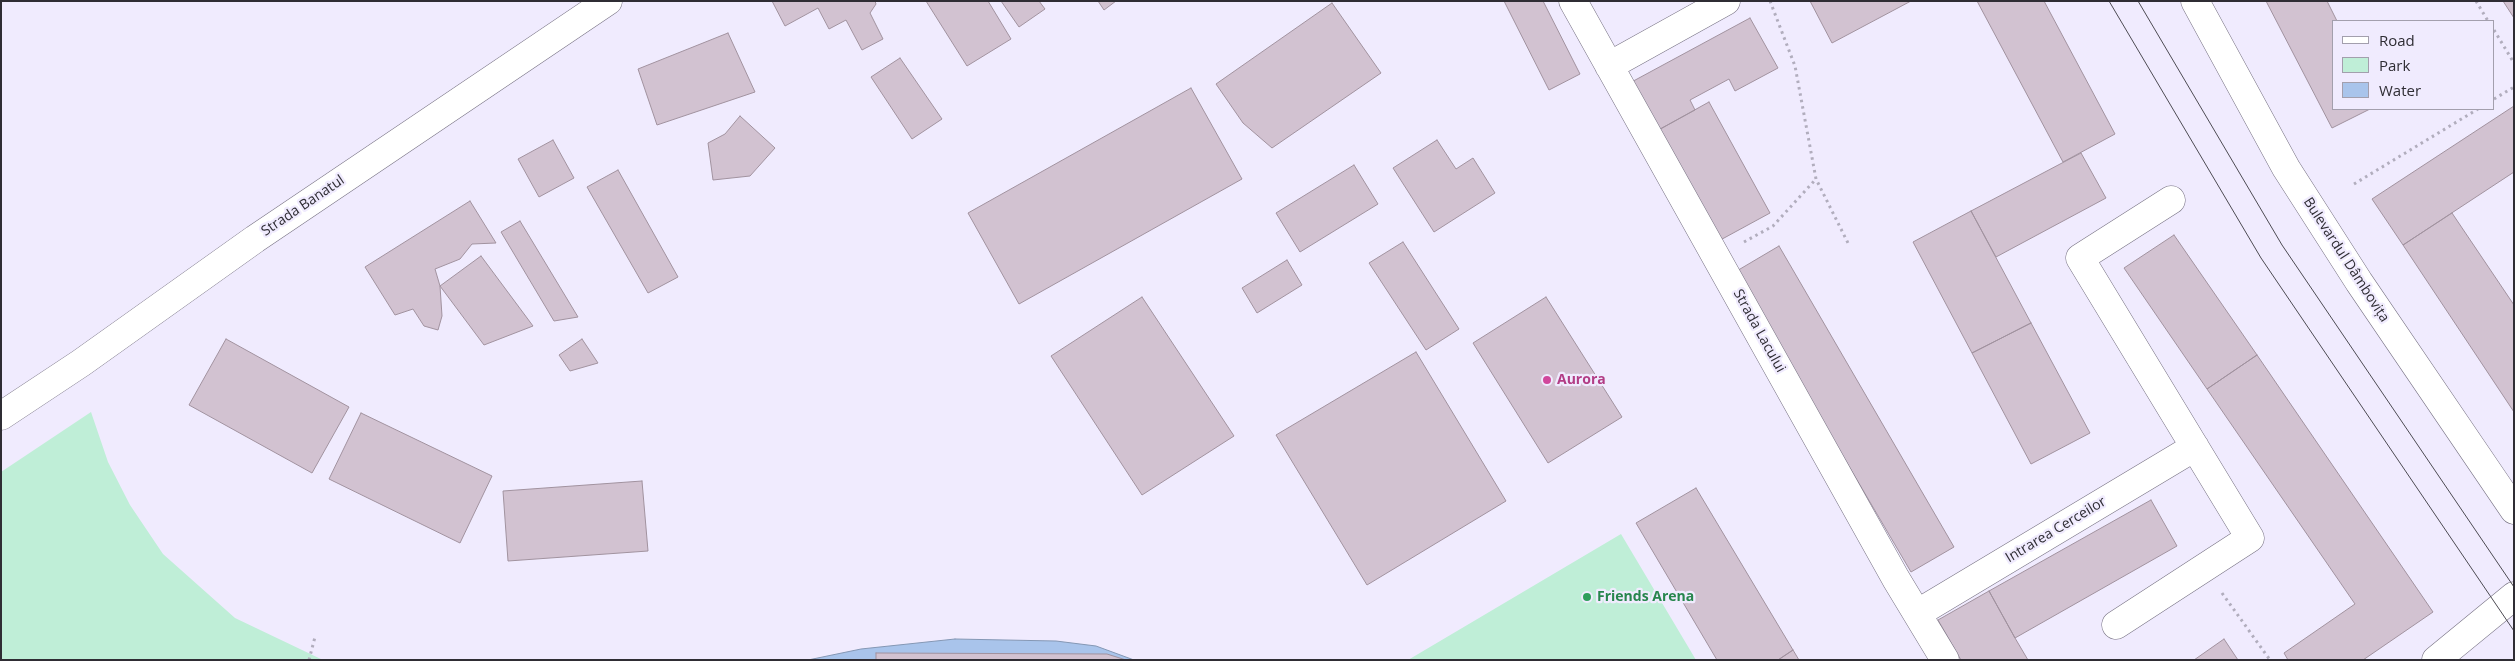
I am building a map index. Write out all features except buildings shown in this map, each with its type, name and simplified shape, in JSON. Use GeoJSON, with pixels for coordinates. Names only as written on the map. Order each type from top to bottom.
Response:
{"type":"FeatureCollection","features":[{"type":"Feature","properties":{"kind":"main road","name":"Strada Banatul"},"geometry":{"type":"LineString","coordinates":[[1,416],[81,363],[263,233],[608,1]]}},
{"type":"Feature","properties":{"kind":"main road"},"geometry":{"type":"LineString","coordinates":[[1609,66],[1726,1]]}},
{"type":"Feature","properties":{"kind":"main road","name":"Bulevardul Dâmbovița"},"geometry":{"type":"LineString","coordinates":[[2195,1],[2286,168],[2359,282],[2514,510]]}},
{"type":"Feature","properties":{"kind":"main road","name":"Strada Lacului"},"geometry":{"type":"LineString","coordinates":[[1577,3],[1609,66],[1896,579],[1945,660]]}},
{"type":"Feature","properties":{"kind":"main road"},"geometry":{"type":"LineString","coordinates":[[2116,625],[2250,538],[2080,258],[2171,200]]}},
{"type":"Feature","properties":{"kind":"main road","name":"Intrarea Cerceilor"},"geometry":{"type":"LineString","coordinates":[[1918,613],[2195,447]]}},
{"type":"Feature","properties":{"kind":"main road"},"geometry":{"type":"LineString","coordinates":[[2436,660],[2514,596]]}},
{"type":"Feature","properties":{"kind":"path"},"geometry":{"type":"LineString","coordinates":[[1770,1],[1795,66],[1816,179],[1849,245]]}},
{"type":"Feature","properties":{"kind":"path"},"geometry":{"type":"LineString","coordinates":[[2476,1],[2487,20]]}},
{"type":"Feature","properties":{"kind":"path"},"geometry":{"type":"LineString","coordinates":[[2495,32],[2514,63]]}},
{"type":"Feature","properties":{"kind":"path"},"geometry":{"type":"LineString","coordinates":[[2495,98],[2514,87]]}},
{"type":"Feature","properties":{"kind":"path"},"geometry":{"type":"LineString","coordinates":[[2354,184],[2476,110]]}},
{"type":"Feature","properties":{"kind":"path"},"geometry":{"type":"LineString","coordinates":[[1717,257],[1774,226],[1816,179]]}},
{"type":"Feature","properties":{"kind":"path"},"geometry":{"type":"LineString","coordinates":[[2204,567],[2270,660]]}},
{"type":"Feature","properties":{"kind":"path"},"geometry":{"type":"LineString","coordinates":[[309,660],[315,637]]}},
{"type":"Feature","properties":{"kind":"green space"},"geometry":{"type":"Polygon","coordinates":[[[91,412],[108,462],[130,505],[163,554],[235,618],[323,660],[1,660],[1,472],[91,412]]]}},
{"type":"Feature","properties":{"kind":"green space","name":"Friends Arena"},"geometry":{"type":"Polygon","coordinates":[[[1621,534],[1696,660],[1408,660],[1621,534]]]}},
{"type":"Feature","properties":{"kind":"water"},"geometry":{"type":"Polygon","coordinates":[[[955,639],[1056,641],[1096,646],[1134,660],[808,660],[861,649],[955,639]]]}},
{"type":"Feature","properties":{"kind":"tram line"},"geometry":{"type":"LineString","coordinates":[[2109,1],[2261,258],[2514,631]]}},
{"type":"Feature","properties":{"kind":"tram line"},"geometry":{"type":"LineString","coordinates":[[2138,1],[2282,245],[2514,587]]}},
{"type":"Feature","properties":{"kind":"place","name":"Aurora"},"geometry":{"type":"Point","coordinates":[1547,380]}},
{"type":"Feature","properties":{"kind":"place","name":"Friends Arena"},"geometry":{"type":"Point","coordinates":[1587,597]}}]}
